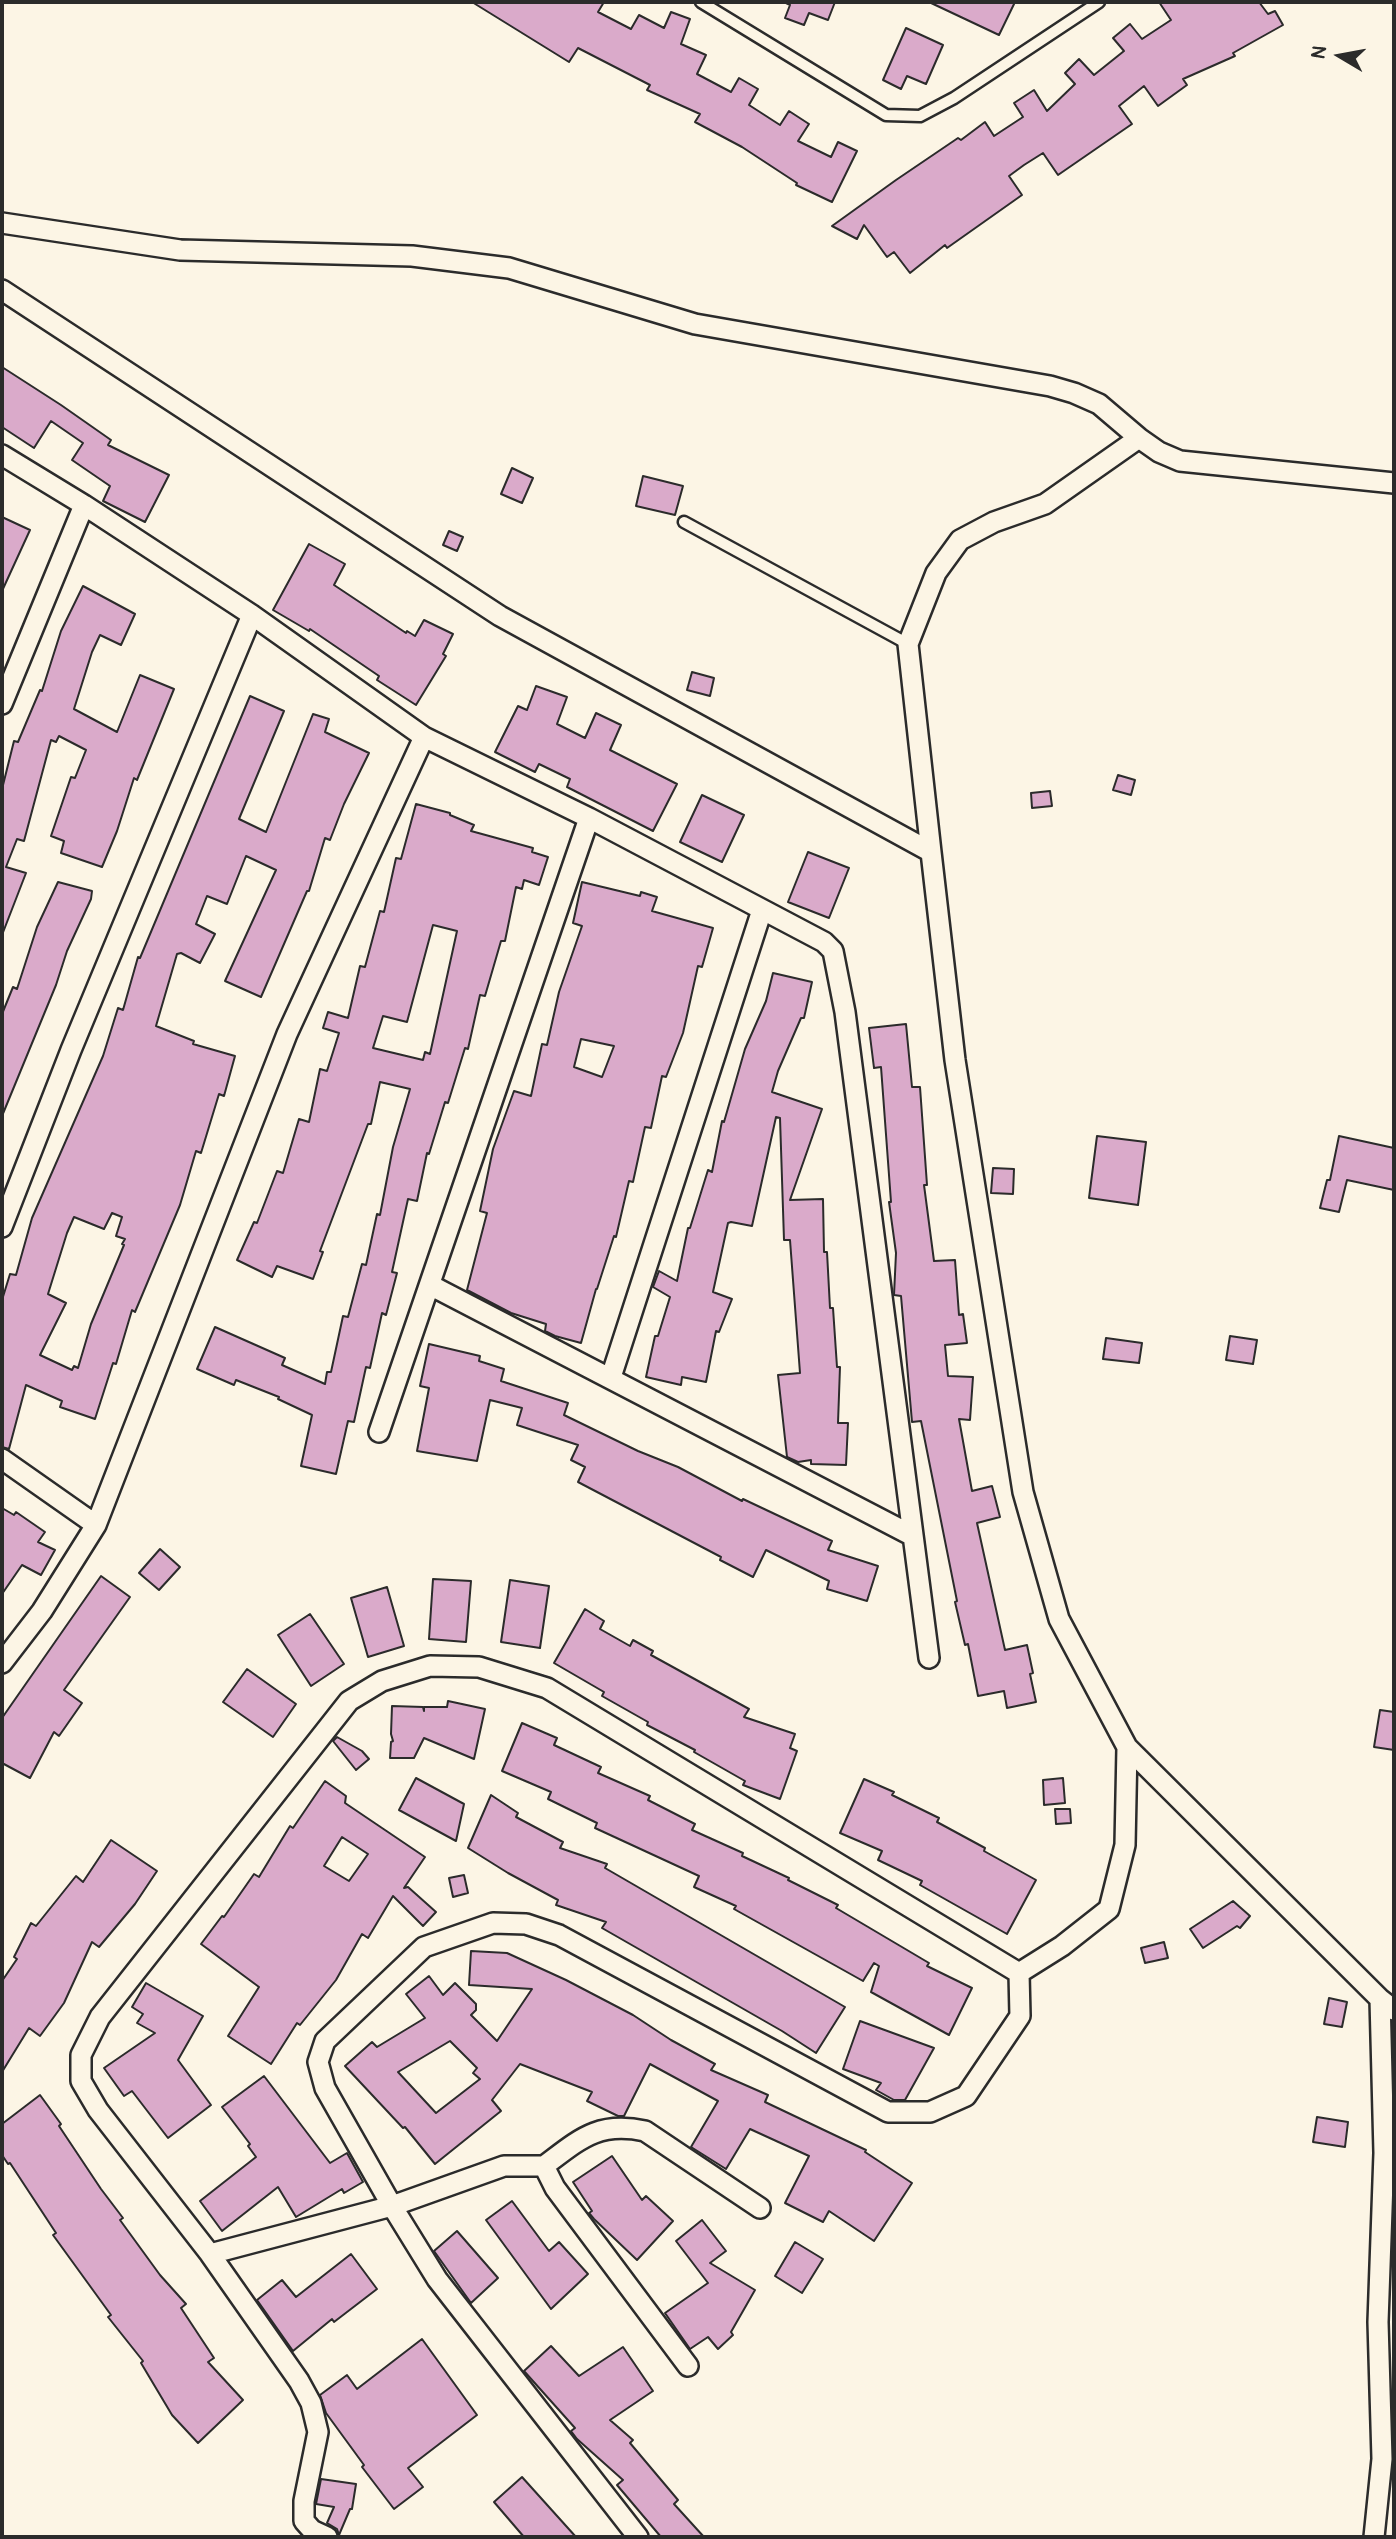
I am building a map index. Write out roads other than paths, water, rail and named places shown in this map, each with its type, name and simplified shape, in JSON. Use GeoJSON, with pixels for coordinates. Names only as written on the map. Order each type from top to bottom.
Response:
{"type":"FeatureCollection","features":[{"type":"Feature","properties":{"kind":"street"},"geometry":{"type":"LineString","coordinates":[[2,223],[180,250],[412,256],[509,268],[695,324],[1050,386],[1099,404],[1139,438],[1180,461],[1394,482]]}},
{"type":"Feature","properties":{"kind":"street"},"geometry":{"type":"LineString","coordinates":[[2,290],[500,616],[931,852]]}},
{"type":"Feature","properties":{"kind":"street"},"geometry":{"type":"LineString","coordinates":[[1139,438],[1045,504],[994,522],[960,540],[936,573],[908,644],[931,852],[955,1060],[1023,1492],[1059,1619],[1127,1747],[1387,2004],[1389,2174],[1378,2322],[1382,2459],[1374,2537]]}},
{"type":"Feature","properties":{"kind":"street"},"geometry":{"type":"LineString","coordinates":[[2,455],[252,615],[424,737],[589,818],[824,942],[833,951],[838,965],[929,1658]]}},
{"type":"Feature","properties":{"kind":"street"},"geometry":{"type":"LineString","coordinates":[[2,704],[84,505]]}},
{"type":"Feature","properties":{"kind":"street"},"geometry":{"type":"LineString","coordinates":[[2,1227],[71,1050],[252,615]]}},
{"type":"Feature","properties":{"kind":"street"},"geometry":{"type":"LineString","coordinates":[[2,1663],[42,1611],[96,1525],[288,1034],[424,737]]}},
{"type":"Feature","properties":{"kind":"street"},"geometry":{"type":"LineString","coordinates":[[379,1433],[589,818]]}},
{"type":"Feature","properties":{"kind":"street"},"geometry":{"type":"LineString","coordinates":[[611,1377],[762,910]]}},
{"type":"Feature","properties":{"kind":"street"},"geometry":{"type":"LineString","coordinates":[[430,1285],[913,1536]]}},
{"type":"Feature","properties":{"kind":"street"},"geometry":{"type":"LineString","coordinates":[[2,1459],[96,1525]]}},
{"type":"Feature","properties":{"kind":"street"},"geometry":{"type":"LineString","coordinates":[[327,2537],[312,2530],[304,2521],[304,2501],[317,2432],[312,2403],[210,2254],[98,2110],[81,2081],[81,2055],[100,2017],[349,1701],[382,1681],[430,1666],[479,1667],[547,1688],[1018,1973]]}},
{"type":"Feature","properties":{"kind":"street"},"geometry":{"type":"LineString","coordinates":[[1018,1973],[1062,1946],[1109,1909],[1125,1845],[1127,1747]]}},
{"type":"Feature","properties":{"kind":"street"},"geometry":{"type":"LineString","coordinates":[[638,2537],[437,2279],[325,2088],[318,2062],[324,2041],[424,1947],[493,1923],[526,1924],[559,1935],[888,2112],[930,2112],[966,2096],[1020,2016],[1018,1973]]}},
{"type":"Feature","properties":{"kind":"street"},"geometry":{"type":"LineString","coordinates":[[210,2254],[392,2206],[504,2166],[544,2166],[587,2134],[605,2128],[626,2127],[645,2132],[760,2208]]}},
{"type":"Feature","properties":{"kind":"street"},"geometry":{"type":"LineString","coordinates":[[544,2166],[555,2188],[688,2366]]}},
{"type":"Feature","properties":{"kind":"lane"},"geometry":{"type":"LineString","coordinates":[[701,2],[886,115],[920,116],[954,98],[1099,2]]}},
{"type":"Feature","properties":{"kind":"lane"},"geometry":{"type":"LineString","coordinates":[[684,522],[908,644]]}}]}
